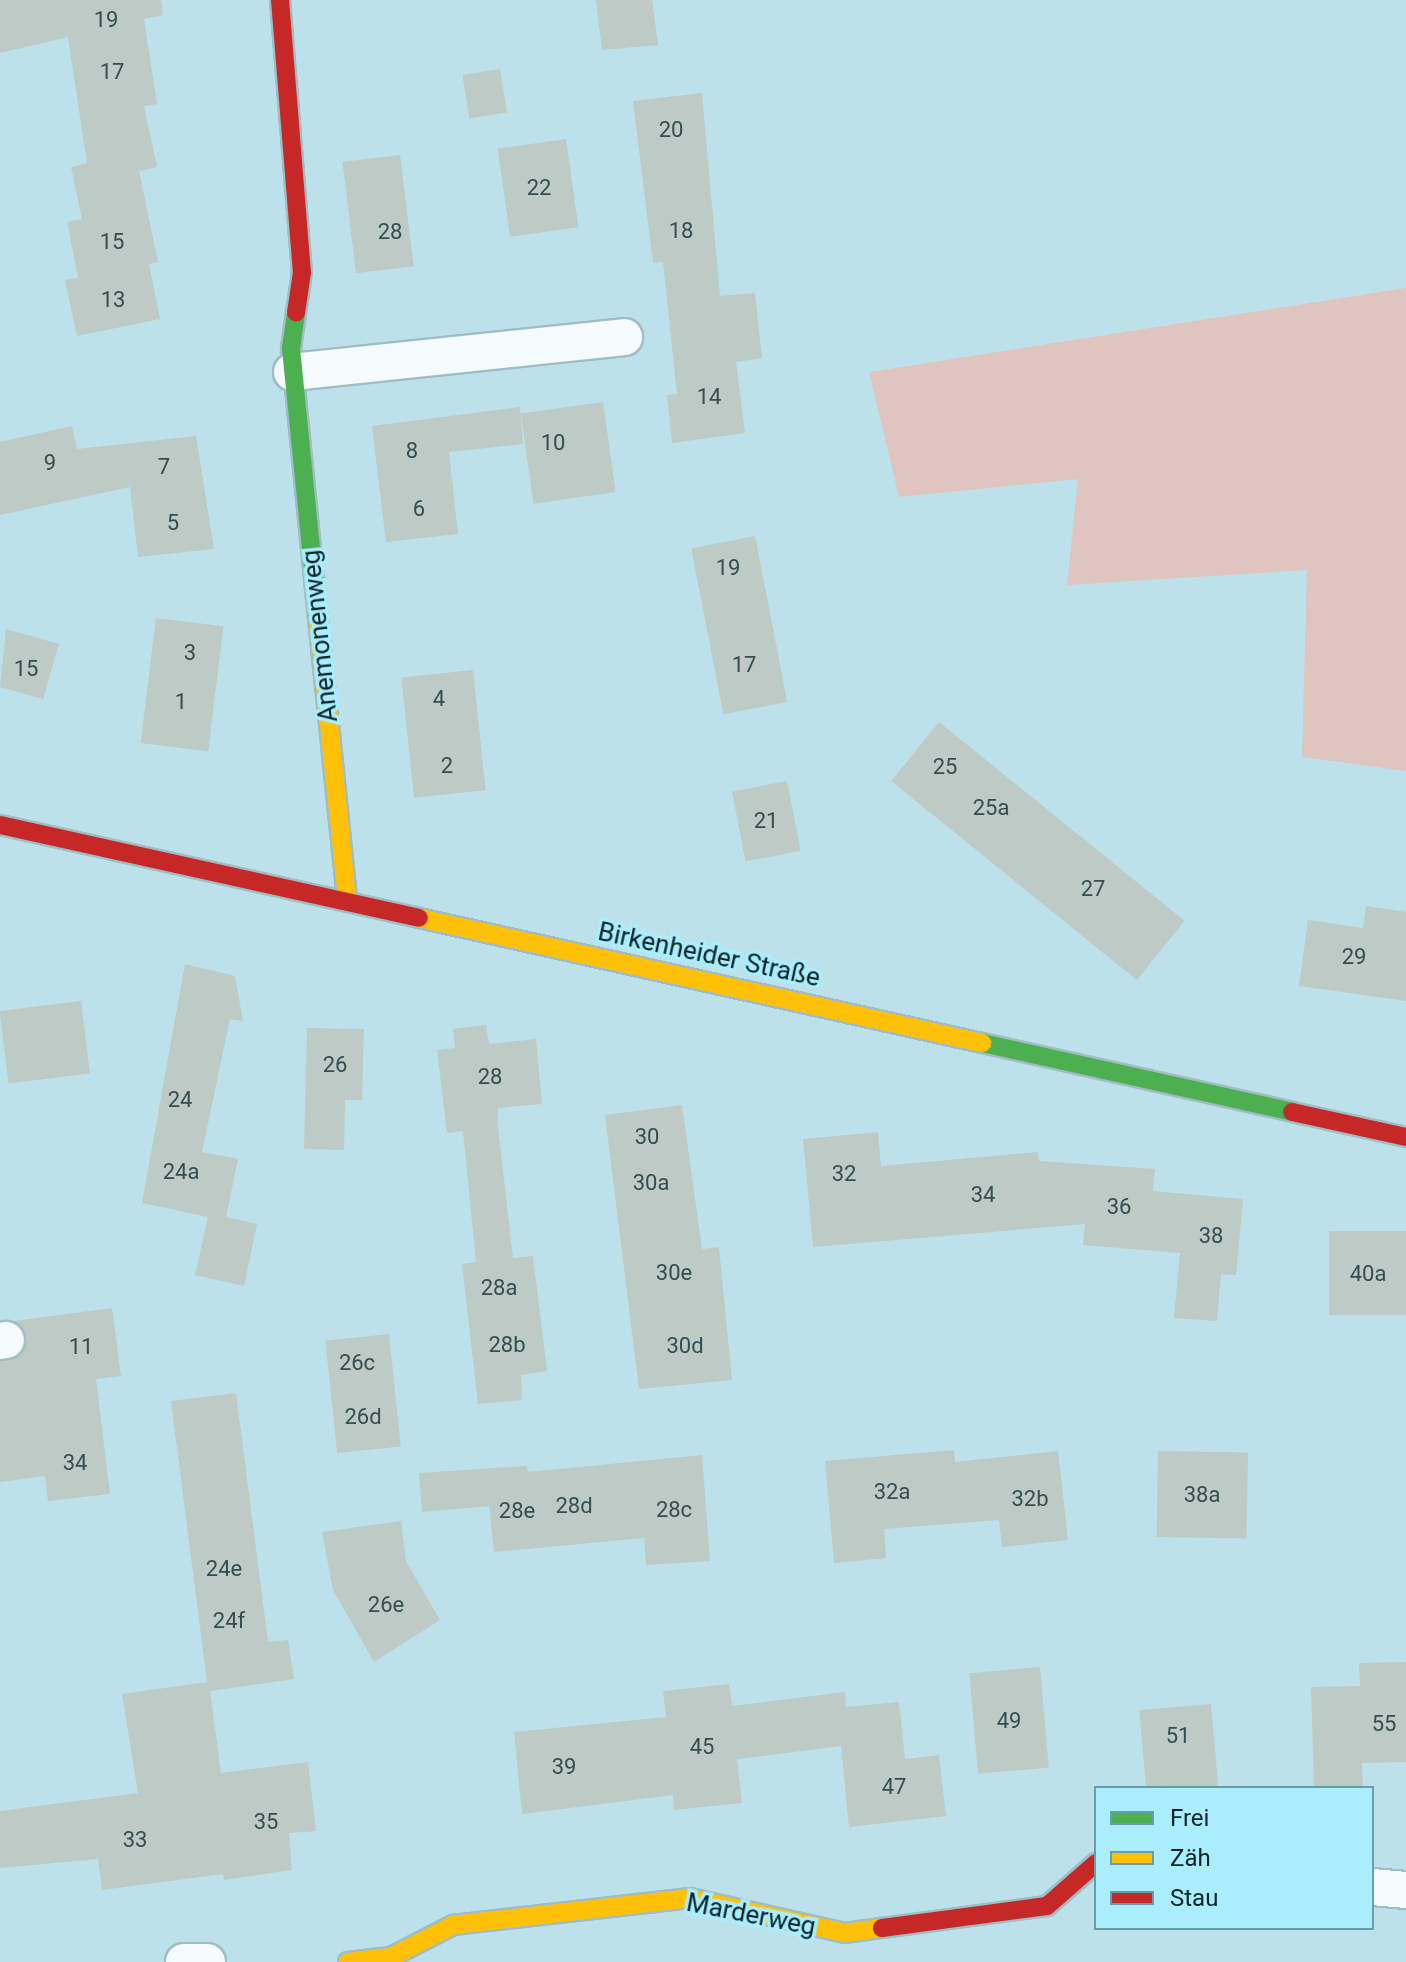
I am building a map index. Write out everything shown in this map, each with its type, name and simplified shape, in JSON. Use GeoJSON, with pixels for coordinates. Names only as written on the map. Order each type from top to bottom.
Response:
{"type":"FeatureCollection","features":[{"type":"Feature","properties":{"kind":"street","name":"Anemonenweg"},"geometry":{"type":"LineString","coordinates":[[280,0],[302,272],[292,372],[347,900]]}},
{"type":"Feature","properties":{"kind":"street"},"geometry":{"type":"LineString","coordinates":[[292,372],[624,337]]}},
{"type":"Feature","properties":{"kind":"street","name":"Birkenheider Straße"},"geometry":{"type":"LineString","coordinates":[[0,825],[1406,1137]]}},
{"type":"Feature","properties":{"kind":"street","name":"Marderweg"},"geometry":{"type":"LineString","coordinates":[[348,1962],[391,1957],[453,1925],[690,1898],[845,1933],[1047,1906],[1094,1865]]}},
{"type":"Feature","properties":{"kind":"street"},"geometry":{"type":"LineString","coordinates":[[1374,1887],[1406,1890]]}},
{"type":"Feature","properties":{"kind":"street"},"geometry":{"type":"LineString","coordinates":[[184,1962],[207,1962]]}},
{"type":"Feature","properties":{"kind":"shaded area"},"geometry":{"type":"Polygon","coordinates":[[[1406,288],[1406,771],[1302,757],[1307,570],[1067,585],[1078,479],[899,497],[869,372],[1406,288]]]}},
{"type":"Feature","properties":{"kind":"building"},"geometry":{"type":"Polygon","coordinates":[[[0,0],[161,0],[163,15],[144,19],[157,104],[144,106],[157,167],[139,171],[158,262],[149,264],[160,319],[77,336],[65,280],[78,278],[67,222],[82,219],[71,167],[87,163],[68,37],[0,53],[0,0]]]}},
{"type":"Feature","properties":{"kind":"building"},"geometry":{"type":"Polygon","coordinates":[[[596,0],[652,0],[658,45],[602,50],[596,0]]]}},
{"type":"Feature","properties":{"kind":"building"},"geometry":{"type":"Polygon","coordinates":[[[500,69],[507,112],[469,118],[462,75],[500,69]]]}},
{"type":"Feature","properties":{"kind":"building"},"geometry":{"type":"Polygon","coordinates":[[[702,93],[720,296],[755,293],[762,358],[736,362],[745,433],[672,443],[667,395],[677,394],[663,262],[653,263],[633,101],[702,93]]]}},
{"type":"Feature","properties":{"kind":"building"},"geometry":{"type":"Polygon","coordinates":[[[566,139],[578,227],[510,237],[498,149],[566,139]]]}},
{"type":"Feature","properties":{"kind":"building"},"geometry":{"type":"Polygon","coordinates":[[[400,155],[414,266],[356,273],[342,162],[400,155]]]}},
{"type":"Feature","properties":{"kind":"building"},"geometry":{"type":"Polygon","coordinates":[[[603,402],[616,492],[533,504],[521,414],[603,402]]]}},
{"type":"Feature","properties":{"kind":"building"},"geometry":{"type":"Polygon","coordinates":[[[520,407],[523,444],[449,452],[458,534],[386,542],[372,426],[520,407]]]}},
{"type":"Feature","properties":{"kind":"building"},"geometry":{"type":"Polygon","coordinates":[[[72,426],[77,449],[196,436],[214,549],[138,557],[130,487],[0,515],[0,442],[72,426]]]}},
{"type":"Feature","properties":{"kind":"building"},"geometry":{"type":"Polygon","coordinates":[[[755,536],[787,702],[723,714],[691,548],[755,536]]]}},
{"type":"Feature","properties":{"kind":"building"},"geometry":{"type":"Polygon","coordinates":[[[156,618],[223,626],[208,751],[141,743],[156,618]]]}},
{"type":"Feature","properties":{"kind":"building"},"geometry":{"type":"Polygon","coordinates":[[[6,629],[59,644],[43,699],[0,687],[6,629]]]}},
{"type":"Feature","properties":{"kind":"building"},"geometry":{"type":"Polygon","coordinates":[[[473,670],[486,790],[414,798],[401,678],[473,670]]]}},
{"type":"Feature","properties":{"kind":"building"},"geometry":{"type":"Polygon","coordinates":[[[939,722],[1185,921],[1137,980],[891,781],[939,722]]]}},
{"type":"Feature","properties":{"kind":"building"},"geometry":{"type":"Polygon","coordinates":[[[787,781],[801,851],[746,861],[732,792],[787,781]]]}},
{"type":"Feature","properties":{"kind":"building"},"geometry":{"type":"Polygon","coordinates":[[[1366,906],[1406,912],[1406,1001],[1299,986],[1308,920],[1363,928],[1366,906]]]}},
{"type":"Feature","properties":{"kind":"building"},"geometry":{"type":"Polygon","coordinates":[[[185,964],[235,976],[243,1021],[230,1019],[202,1152],[238,1159],[226,1217],[257,1224],[244,1286],[195,1275],[208,1217],[142,1203],[185,964]]]}},
{"type":"Feature","properties":{"kind":"building"},"geometry":{"type":"Polygon","coordinates":[[[81,1001],[90,1073],[9,1083],[0,1011],[81,1001]]]}},
{"type":"Feature","properties":{"kind":"building"},"geometry":{"type":"Polygon","coordinates":[[[486,1025],[489,1044],[536,1039],[542,1104],[498,1108],[498,1127],[513,1258],[533,1256],[547,1371],[521,1375],[522,1400],[478,1404],[462,1264],[476,1262],[463,1131],[447,1133],[437,1050],[455,1048],[453,1029],[486,1025]]]}},
{"type":"Feature","properties":{"kind":"building"},"geometry":{"type":"Polygon","coordinates":[[[307,1028],[364,1029],[362,1100],[345,1100],[344,1150],[304,1149],[307,1028]]]}},
{"type":"Feature","properties":{"kind":"building"},"geometry":{"type":"Polygon","coordinates":[[[682,1105],[702,1249],[719,1247],[732,1380],[639,1389],[605,1115],[682,1105]]]}},
{"type":"Feature","properties":{"kind":"building"},"geometry":{"type":"Polygon","coordinates":[[[878,1132],[881,1166],[1038,1152],[1039,1161],[1155,1169],[1153,1191],[1243,1199],[1236,1275],[1221,1274],[1217,1321],[1174,1318],[1180,1253],[1083,1245],[1085,1224],[813,1247],[803,1139],[878,1132]]]}},
{"type":"Feature","properties":{"kind":"building"},"geometry":{"type":"Polygon","coordinates":[[[1329,1231],[1406,1231],[1406,1315],[1329,1315],[1329,1231]]]}},
{"type":"Feature","properties":{"kind":"building"},"geometry":{"type":"Polygon","coordinates":[[[112,1308],[121,1376],[96,1379],[110,1494],[48,1501],[45,1476],[0,1482],[0,1361],[20,1356],[27,1337],[14,1321],[112,1308]]]}},
{"type":"Feature","properties":{"kind":"building"},"geometry":{"type":"Polygon","coordinates":[[[389,1334],[401,1446],[337,1453],[325,1341],[389,1334]]]}},
{"type":"Feature","properties":{"kind":"building"},"geometry":{"type":"Polygon","coordinates":[[[236,1393],[268,1642],[288,1640],[294,1679],[210,1691],[221,1773],[308,1762],[316,1831],[289,1833],[292,1870],[224,1880],[223,1874],[102,1890],[98,1859],[0,1868],[0,1811],[138,1793],[122,1694],[207,1682],[171,1401],[236,1393]]]}},
{"type":"Feature","properties":{"kind":"building"},"geometry":{"type":"Polygon","coordinates":[[[954,1450],[955,1462],[1058,1451],[1068,1540],[1002,1547],[999,1520],[884,1529],[886,1558],[834,1563],[825,1461],[954,1450]]]}},
{"type":"Feature","properties":{"kind":"building"},"geometry":{"type":"Polygon","coordinates":[[[1158,1451],[1248,1453],[1246,1539],[1156,1537],[1158,1451]]]}},
{"type":"Feature","properties":{"kind":"building"},"geometry":{"type":"Polygon","coordinates":[[[702,1455],[710,1561],[646,1565],[644,1538],[494,1552],[489,1506],[422,1512],[419,1473],[527,1466],[528,1472],[702,1455]]]}},
{"type":"Feature","properties":{"kind":"building"},"geometry":{"type":"Polygon","coordinates":[[[401,1521],[406,1561],[440,1620],[374,1662],[333,1590],[322,1532],[401,1521]]]}},
{"type":"Feature","properties":{"kind":"building"},"geometry":{"type":"Polygon","coordinates":[[[1406,1662],[1406,1762],[1362,1763],[1363,1786],[1314,1786],[1311,1687],[1360,1686],[1359,1663],[1406,1662]]]}},
{"type":"Feature","properties":{"kind":"building"},"geometry":{"type":"Polygon","coordinates":[[[1040,1667],[1049,1768],[978,1774],[969,1673],[1040,1667]]]}},
{"type":"Feature","properties":{"kind":"building"},"geometry":{"type":"Polygon","coordinates":[[[729,1684],[732,1706],[845,1692],[846,1707],[899,1702],[905,1759],[939,1755],[946,1816],[849,1827],[841,1746],[737,1759],[742,1803],[674,1810],[673,1795],[522,1814],[514,1732],[666,1717],[663,1691],[729,1684]]]}},
{"type":"Feature","properties":{"kind":"building"},"geometry":{"type":"Polygon","coordinates":[[[1211,1704],[1218,1786],[1146,1786],[1139,1710],[1211,1704]]]}},
{"type":"Feature","properties":{"kind":"traffic: fast"},"geometry":{"type":"LineString","coordinates":[[296,313],[291,348],[318,618]]}},
{"type":"Feature","properties":{"kind":"traffic: fast"},"geometry":{"type":"LineString","coordinates":[[982,1043],[1292,1112]]}},
{"type":"Feature","properties":{"kind":"traffic: slow"},"geometry":{"type":"LineString","coordinates":[[318,618],[347,900]]}},
{"type":"Feature","properties":{"kind":"traffic: slow"},"geometry":{"type":"LineString","coordinates":[[419,918],[982,1043]]}},
{"type":"Feature","properties":{"kind":"traffic: slow"},"geometry":{"type":"LineString","coordinates":[[348,1962],[391,1957],[453,1925],[690,1898],[845,1933],[882,1928]]}},
{"type":"Feature","properties":{"kind":"traffic: jam"},"geometry":{"type":"LineString","coordinates":[[280,0],[302,272],[296,313]]}},
{"type":"Feature","properties":{"kind":"traffic: jam"},"geometry":{"type":"LineString","coordinates":[[0,825],[419,918]]}},
{"type":"Feature","properties":{"kind":"traffic: jam"},"geometry":{"type":"LineString","coordinates":[[1292,1112],[1406,1137]]}},
{"type":"Feature","properties":{"kind":"traffic: jam"},"geometry":{"type":"LineString","coordinates":[[882,1928],[1047,1906],[1094,1865]]}}]}
